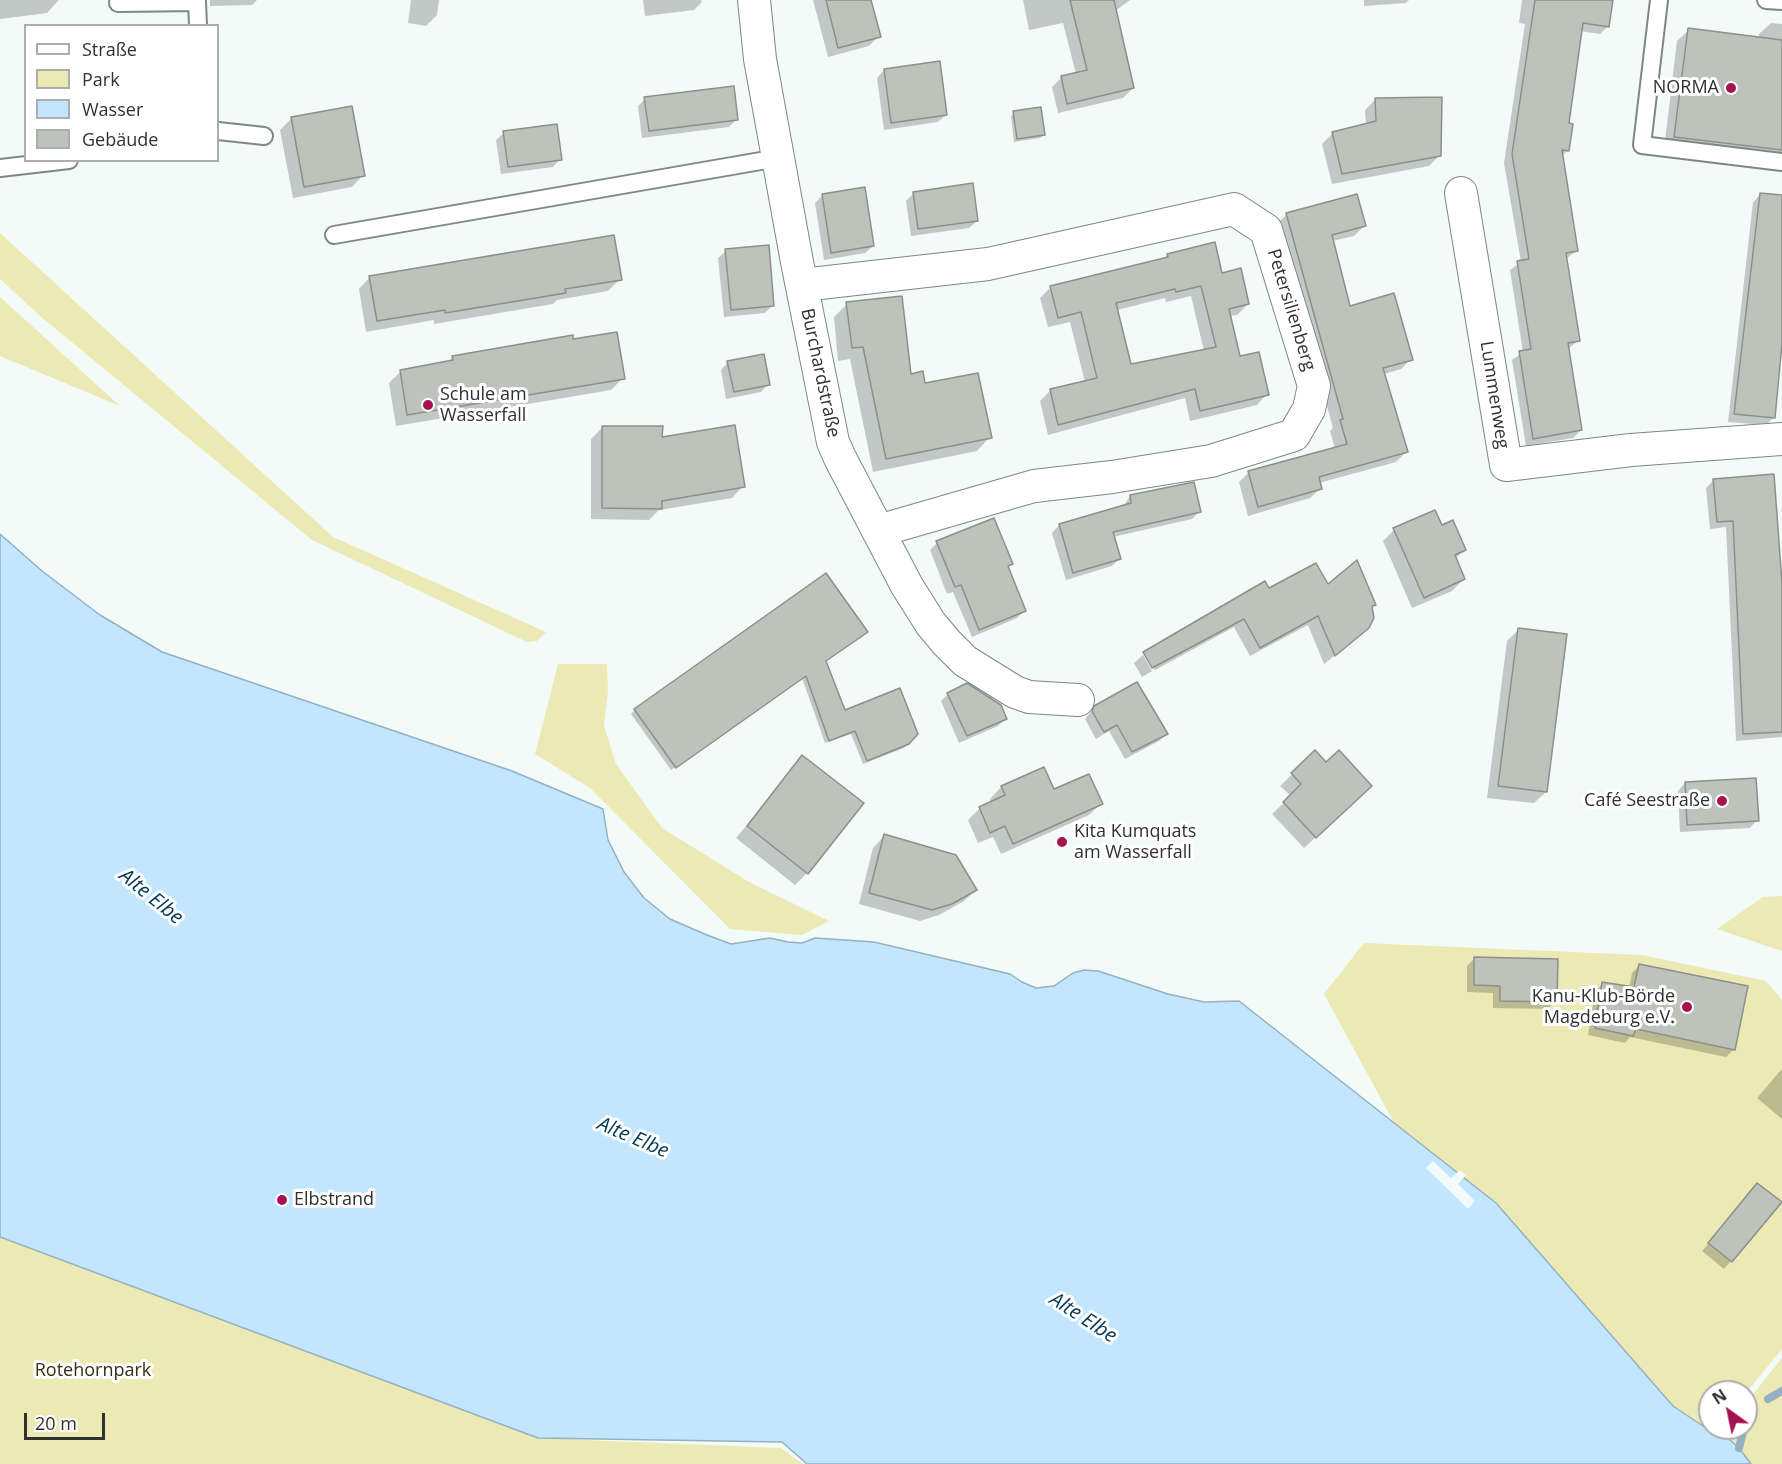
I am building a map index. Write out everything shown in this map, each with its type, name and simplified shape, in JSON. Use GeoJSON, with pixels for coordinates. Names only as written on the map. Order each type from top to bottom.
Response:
{"type":"FeatureCollection","features":[{"type":"Feature","properties":{"kind":"street","name":"Burchardstraße"},"geometry":{"type":"LineString","coordinates":[[754,0],[760,59],[833,442],[878,531],[931,624],[965,661],[1015,692],[1029,697],[1078,700]]}},
{"type":"Feature","properties":{"kind":"street","name":"Lummenweg"},"geometry":{"type":"LineString","coordinates":[[1461,193],[1506,465],[1631,450],[1782,439]]}},
{"type":"Feature","properties":{"kind":"street","name":"Petersilienberg"},"geometry":{"type":"LineString","coordinates":[[802,285],[988,264],[1234,209],[1266,230],[1314,386],[1309,409],[1294,435],[1211,461],[1112,477],[1034,486],[878,531]]}},
{"type":"Feature","properties":{"kind":"lane"},"geometry":{"type":"LineString","coordinates":[[1659,0],[1642,145],[1782,162]]}},
{"type":"Feature","properties":{"kind":"lane"},"geometry":{"type":"LineString","coordinates":[[1766,0],[1782,1]]}},
{"type":"Feature","properties":{"kind":"lane"},"geometry":{"type":"LineString","coordinates":[[118,3],[197,2],[198,24]]}},
{"type":"Feature","properties":{"kind":"lane"},"geometry":{"type":"LineString","coordinates":[[219,131],[264,136]]}},
{"type":"Feature","properties":{"kind":"lane"},"geometry":{"type":"LineString","coordinates":[[334,235],[778,158]]}},
{"type":"Feature","properties":{"kind":"lane"},"geometry":{"type":"LineString","coordinates":[[0,168],[52,162]]}},
{"type":"Feature","properties":{"kind":"green space"},"geometry":{"type":"Polygon","coordinates":[[[0,233],[333,537],[546,632],[537,641],[527,642],[312,540],[40,316],[0,279],[0,233]]]}},
{"type":"Feature","properties":{"kind":"green space"},"geometry":{"type":"Polygon","coordinates":[[[0,297],[120,406],[0,356],[0,297]]]}},
{"type":"Feature","properties":{"kind":"green space"},"geometry":{"type":"Polygon","coordinates":[[[558,664],[607,664],[608,691],[604,726],[616,764],[662,828],[749,882],[829,921],[802,935],[730,929],[590,788],[535,754],[558,664]]]}},
{"type":"Feature","properties":{"kind":"green space"},"geometry":{"type":"Polygon","coordinates":[[[1782,896],[1782,951],[1717,929],[1763,897],[1782,896]]]}},
{"type":"Feature","properties":{"kind":"green space"},"geometry":{"type":"Polygon","coordinates":[[[1364,943],[1642,955],[1766,981],[1782,1000],[1782,1349],[1757,1380],[1698,1380],[1698,1440],[1710,1440],[1697,1464],[1418,1167],[1324,994],[1364,943]]]}},
{"type":"Feature","properties":{"kind":"green space","name":"Rotehornpark"},"geometry":{"type":"Polygon","coordinates":[[[0,1237],[538,1438],[781,1448],[803,1464],[0,1464],[0,1237]]]}},
{"type":"Feature","properties":{"kind":"green space"},"geometry":{"type":"Polygon","coordinates":[[[1782,1358],[1782,1464],[1751,1464],[1730,1440],[1758,1440],[1758,1388],[1782,1358]]]}},
{"type":"Feature","properties":{"kind":"water","name":"Alte Elbe"},"geometry":{"type":"Polygon","coordinates":[[[0,534],[42,571],[100,615],[162,652],[512,771],[603,809],[608,840],[624,872],[644,898],[670,919],[707,935],[731,944],[770,938],[802,943],[815,938],[874,942],[1010,974],[1036,988],[1054,986],[1073,973],[1084,970],[1098,971],[1168,994],[1204,1002],[1239,1001],[1496,1203],[1673,1406],[1698,1423],[1698,1440],[1730,1440],[1751,1464],[807,1464],[782,1442],[538,1438],[0,1237],[0,534]]]}},
{"type":"Feature","properties":{"kind":"pier"},"geometry":{"type":"Polygon","coordinates":[[[1433,1161],[1451,1178],[1460,1170],[1466,1175],[1458,1184],[1475,1201],[1468,1209],[1426,1168],[1433,1161]]]}},
{"type":"Feature","properties":{"kind":"building"},"geometry":{"type":"Polygon","coordinates":[[[826,0],[871,0],[881,37],[838,48],[826,0]]]}},
{"type":"Feature","properties":{"kind":"building"},"geometry":{"type":"Polygon","coordinates":[[[1070,0],[1114,0],[1134,88],[1067,104],[1061,76],[1087,70],[1070,0]]]}},
{"type":"Feature","properties":{"kind":"building"},"geometry":{"type":"Polygon","coordinates":[[[1535,0],[1613,0],[1609,27],[1583,23],[1569,123],[1573,124],[1569,151],[1562,150],[1578,251],[1566,253],[1580,341],[1568,343],[1582,430],[1533,439],[1519,351],[1531,349],[1517,261],[1529,259],[1512,154],[1535,0]]]}},
{"type":"Feature","properties":{"kind":"building","name":"NORMA"},"geometry":{"type":"Polygon","coordinates":[[[1688,28],[1782,40],[1782,150],[1674,137],[1688,28]]]}},
{"type":"Feature","properties":{"kind":"building"},"geometry":{"type":"Polygon","coordinates":[[[940,61],[947,115],[891,123],[884,69],[940,61]]]}},
{"type":"Feature","properties":{"kind":"building"},"geometry":{"type":"Polygon","coordinates":[[[734,86],[738,120],[649,131],[644,97],[734,86]]]}},
{"type":"Feature","properties":{"kind":"building"},"geometry":{"type":"Polygon","coordinates":[[[1442,97],[1441,156],[1342,174],[1332,132],[1376,121],[1375,98],[1442,97]]]}},
{"type":"Feature","properties":{"kind":"building"},"geometry":{"type":"Polygon","coordinates":[[[352,106],[365,176],[304,187],[291,117],[352,106]]]}},
{"type":"Feature","properties":{"kind":"building"},"geometry":{"type":"Polygon","coordinates":[[[1041,107],[1045,135],[1017,139],[1013,111],[1041,107]]]}},
{"type":"Feature","properties":{"kind":"building"},"geometry":{"type":"Polygon","coordinates":[[[557,124],[562,160],[508,167],[503,131],[557,124]]]}},
{"type":"Feature","properties":{"kind":"building"},"geometry":{"type":"Polygon","coordinates":[[[973,183],[978,221],[918,229],[913,192],[973,183]]]}},
{"type":"Feature","properties":{"kind":"building"},"geometry":{"type":"Polygon","coordinates":[[[865,187],[874,246],[831,253],[822,194],[865,187]]]}},
{"type":"Feature","properties":{"kind":"building"},"geometry":{"type":"Polygon","coordinates":[[[1760,193],[1782,195],[1782,344],[1775,418],[1734,414],[1760,193]]]}},
{"type":"Feature","properties":{"kind":"building"},"geometry":{"type":"Polygon","coordinates":[[[1357,194],[1366,226],[1332,235],[1350,306],[1394,293],[1413,360],[1383,368],[1408,452],[1319,477],[1322,489],[1258,507],[1248,471],[1347,444],[1340,420],[1343,419],[1286,213],[1357,194]]]}},
{"type":"Feature","properties":{"kind":"building"},"geometry":{"type":"Polygon","coordinates":[[[614,235],[622,280],[565,289],[566,293],[445,313],[445,310],[377,321],[369,276],[614,235]]]}},
{"type":"Feature","properties":{"kind":"building"},"geometry":{"type":"Polygon","coordinates":[[[1215,242],[1222,273],[1241,268],[1249,304],[1229,309],[1240,356],[1259,352],[1269,395],[1200,411],[1195,389],[1058,425],[1050,389],[1097,378],[1081,312],[1058,318],[1050,286],[1168,257],[1167,254],[1215,242]],[[1201,286],[1176,292],[1175,289],[1116,303],[1131,364],[1216,347],[1201,286]]]}},
{"type":"Feature","properties":{"kind":"building"},"geometry":{"type":"Polygon","coordinates":[[[769,245],[774,306],[731,310],[725,249],[769,245]]]}},
{"type":"Feature","properties":{"kind":"building"},"geometry":{"type":"Polygon","coordinates":[[[902,296],[911,374],[923,371],[925,383],[978,373],[992,438],[886,459],[863,347],[852,348],[846,302],[902,296]]]}},
{"type":"Feature","properties":{"kind":"building"},"geometry":{"type":"Polygon","coordinates":[[[617,332],[625,379],[407,415],[400,370],[453,360],[452,356],[573,335],[573,339],[617,332]]]}},
{"type":"Feature","properties":{"kind":"building"},"geometry":{"type":"Polygon","coordinates":[[[764,354],[770,385],[734,392],[727,361],[764,354]]]}},
{"type":"Feature","properties":{"kind":"building"},"geometry":{"type":"Polygon","coordinates":[[[735,425],[745,487],[662,501],[662,509],[602,508],[602,426],[663,426],[662,437],[735,425]]]}},
{"type":"Feature","properties":{"kind":"building"},"geometry":{"type":"Polygon","coordinates":[[[1774,474],[1782,583],[1782,732],[1743,734],[1733,521],[1717,522],[1713,479],[1774,474]]]}},
{"type":"Feature","properties":{"kind":"building"},"geometry":{"type":"Polygon","coordinates":[[[1194,482],[1201,512],[1113,532],[1121,559],[1073,573],[1059,524],[1131,503],[1130,495],[1194,482]]]}},
{"type":"Feature","properties":{"kind":"building"},"geometry":{"type":"Polygon","coordinates":[[[1435,510],[1442,525],[1453,520],[1466,550],[1455,555],[1465,579],[1424,598],[1393,528],[1435,510]]]}},
{"type":"Feature","properties":{"kind":"building"},"geometry":{"type":"Polygon","coordinates":[[[994,518],[1013,564],[1008,566],[1026,611],[979,630],[961,585],[955,587],[936,541],[994,518]]]}},
{"type":"Feature","properties":{"kind":"building"},"geometry":{"type":"Polygon","coordinates":[[[1357,560],[1376,605],[1372,606],[1374,618],[1369,628],[1335,656],[1318,616],[1260,648],[1244,619],[1152,668],[1143,652],[1265,581],[1269,588],[1316,563],[1328,584],[1357,560]]]}},
{"type":"Feature","properties":{"kind":"building"},"geometry":{"type":"Polygon","coordinates":[[[826,573],[868,632],[826,661],[845,710],[900,688],[918,734],[909,744],[867,761],[855,731],[829,741],[806,676],[676,768],[634,709],[826,573]]]}},
{"type":"Feature","properties":{"kind":"building"},"geometry":{"type":"Polygon","coordinates":[[[1518,628],[1567,634],[1547,792],[1498,786],[1518,628]]]}},
{"type":"Feature","properties":{"kind":"building"},"geometry":{"type":"Polygon","coordinates":[[[1137,682],[1168,734],[1132,752],[1117,725],[1104,732],[1092,711],[1094,706],[1137,682]]]}},
{"type":"Feature","properties":{"kind":"building"},"geometry":{"type":"Polygon","coordinates":[[[967,683],[1001,705],[1007,719],[967,736],[947,693],[967,683]]]}},
{"type":"Feature","properties":{"kind":"building"},"geometry":{"type":"Polygon","coordinates":[[[1315,750],[1326,762],[1339,750],[1372,786],[1316,838],[1283,802],[1301,784],[1291,773],[1315,750]]]}},
{"type":"Feature","properties":{"kind":"building"},"geometry":{"type":"Polygon","coordinates":[[[802,755],[864,803],[808,874],[747,826],[802,755]]]}},
{"type":"Feature","properties":{"kind":"building"},"geometry":{"type":"Polygon","coordinates":[[[1044,767],[1054,789],[1089,774],[1103,804],[1013,844],[1005,826],[990,833],[979,807],[1005,795],[1001,786],[1044,767]]]}},
{"type":"Feature","properties":{"kind":"building","name":"Café Seestraße"},"geometry":{"type":"Polygon","coordinates":[[[1756,778],[1759,821],[1687,825],[1685,782],[1756,778]]]}},
{"type":"Feature","properties":{"kind":"building"},"geometry":{"type":"Polygon","coordinates":[[[884,834],[956,855],[977,890],[952,904],[932,910],[869,893],[884,834]]]}},
{"type":"Feature","properties":{"kind":"building"},"geometry":{"type":"Polygon","coordinates":[[[1474,957],[1558,959],[1557,1002],[1500,1001],[1500,986],[1474,985],[1474,957]]]}},
{"type":"Feature","properties":{"kind":"building","name":"Kanu-Klub-Börde Magdeburg e.V."},"geometry":{"type":"Polygon","coordinates":[[[1639,964],[1748,986],[1735,1050],[1636,1029],[1633,1036],[1595,1028],[1602,982],[1634,987],[1639,964]]]}},
{"type":"Feature","properties":{"kind":"building"},"geometry":{"type":"Polygon","coordinates":[[[1757,1183],[1782,1202],[1732,1262],[1708,1243],[1757,1183]]]}},
{"type":"Feature","properties":{"kind":"waterway"},"geometry":{"type":"LineString","coordinates":[[1768,1399],[1782,1391]]}},
{"type":"Feature","properties":{"kind":"waterway"},"geometry":{"type":"LineString","coordinates":[[1739,1448],[1741,1440]]}},
{"type":"Feature","properties":{"kind":"place","name":"NORMA"},"geometry":{"type":"Point","coordinates":[1731,88]}},
{"type":"Feature","properties":{"kind":"place","name":"Schule am Wasserfall"},"geometry":{"type":"Point","coordinates":[428,405]}},
{"type":"Feature","properties":{"kind":"place","name":"Café Seestraße"},"geometry":{"type":"Point","coordinates":[1722,801]}},
{"type":"Feature","properties":{"kind":"place","name":"Kita Kumquats am Wasserfall"},"geometry":{"type":"Point","coordinates":[1062,842]}},
{"type":"Feature","properties":{"kind":"place","name":"Kanu-Klub-Börde Magdeburg e.V."},"geometry":{"type":"Point","coordinates":[1687,1007]}},
{"type":"Feature","properties":{"kind":"place","name":"Elbstrand"},"geometry":{"type":"Point","coordinates":[282,1200]}}]}
